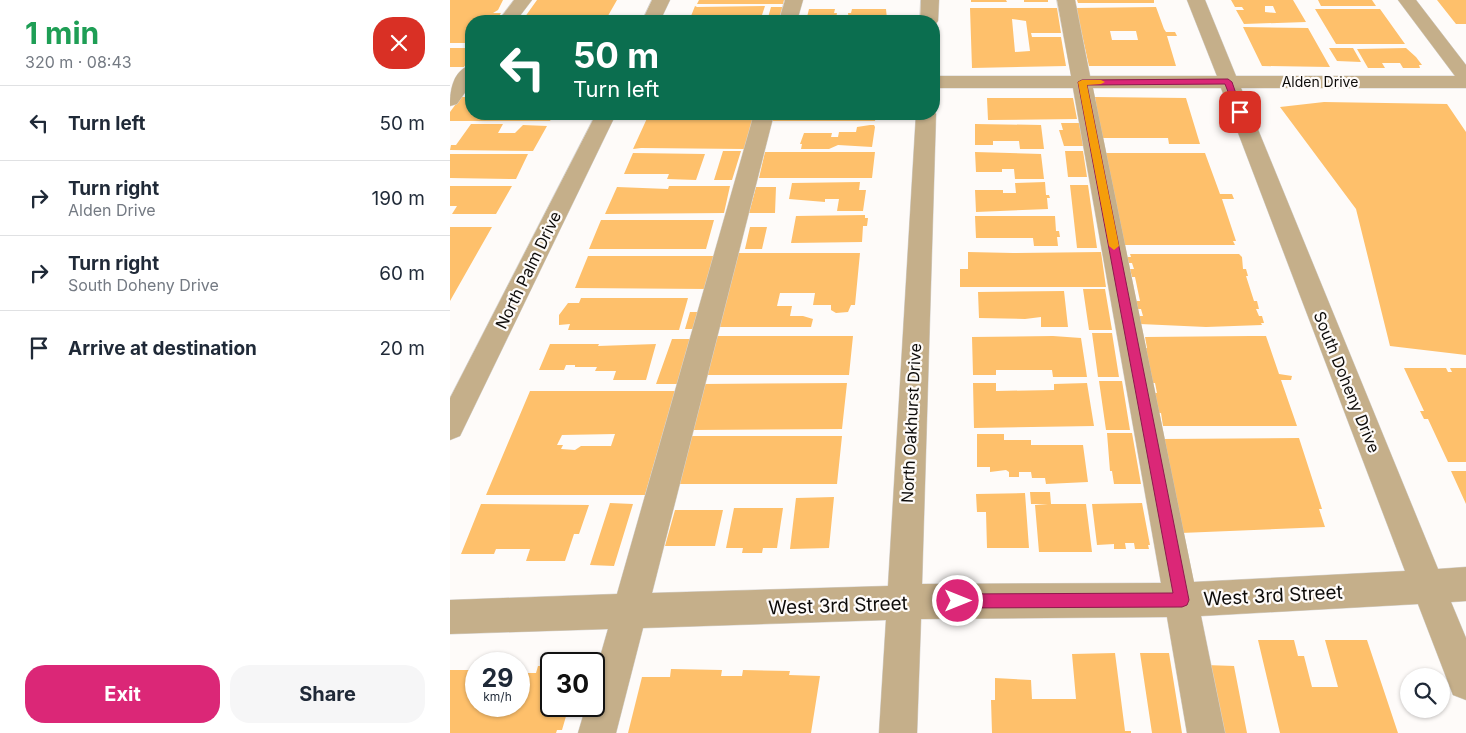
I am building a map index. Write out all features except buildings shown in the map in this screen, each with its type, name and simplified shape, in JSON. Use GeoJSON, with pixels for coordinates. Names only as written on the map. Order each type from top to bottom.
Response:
{"type":"FeatureCollection","features":[{"type":"Feature","properties":{"kind":"street"},"geometry":{"type":"LineString","coordinates":[[511,15],[522,0]]}},
{"type":"Feature","properties":{"kind":"street"},"geometry":{"type":"LineString","coordinates":[[654,15],[661,0]]}},
{"type":"Feature","properties":{"kind":"street"},"geometry":{"type":"LineString","coordinates":[[790,15],[794,0]]}},
{"type":"Feature","properties":{"kind":"street"},"geometry":{"type":"LineString","coordinates":[[929,15],[930,0]]}},
{"type":"Feature","properties":{"kind":"street"},"geometry":{"type":"LineString","coordinates":[[1066,0],[1206,733]]}},
{"type":"Feature","properties":{"kind":"street","name":"South Doheny Drive"},"geometry":{"type":"LineString","coordinates":[[1196,0],[1466,682]]}},
{"type":"Feature","properties":{"kind":"street"},"geometry":{"type":"LineString","coordinates":[[1407,0],[1466,80]]}},
{"type":"Feature","properties":{"kind":"street"},"geometry":{"type":"LineString","coordinates":[[450,100],[464,80]]}},
{"type":"Feature","properties":{"kind":"street","name":"Alden Drive"},"geometry":{"type":"LineString","coordinates":[[940,82],[1466,80]]}},
{"type":"Feature","properties":{"kind":"street","name":"North Palm Drive"},"geometry":{"type":"LineString","coordinates":[[450,427],[603,120]]}},
{"type":"Feature","properties":{"kind":"street"},"geometry":{"type":"LineString","coordinates":[[597,733],[762,120]]}},
{"type":"Feature","properties":{"kind":"street","name":"North Oakhurst Drive"},"geometry":{"type":"LineString","coordinates":[[898,733],[926,120]]}},
{"type":"Feature","properties":{"kind":"street","name":"West 3rd Street"},"geometry":{"type":"LineString","coordinates":[[450,617],[628,613],[903,602],[1182,600],[1466,584]]}},
{"type":"Feature","properties":{"kind":"slow traffic"},"geometry":{"type":"LineString","coordinates":[[1101,82],[1082,82],[1114,246]]}},
{"type":"Feature","properties":{"kind":"route"},"geometry":{"type":"LineString","coordinates":[[958,601],[1182,600],[1082,82],[1228,82],[1240,112]]}}]}
